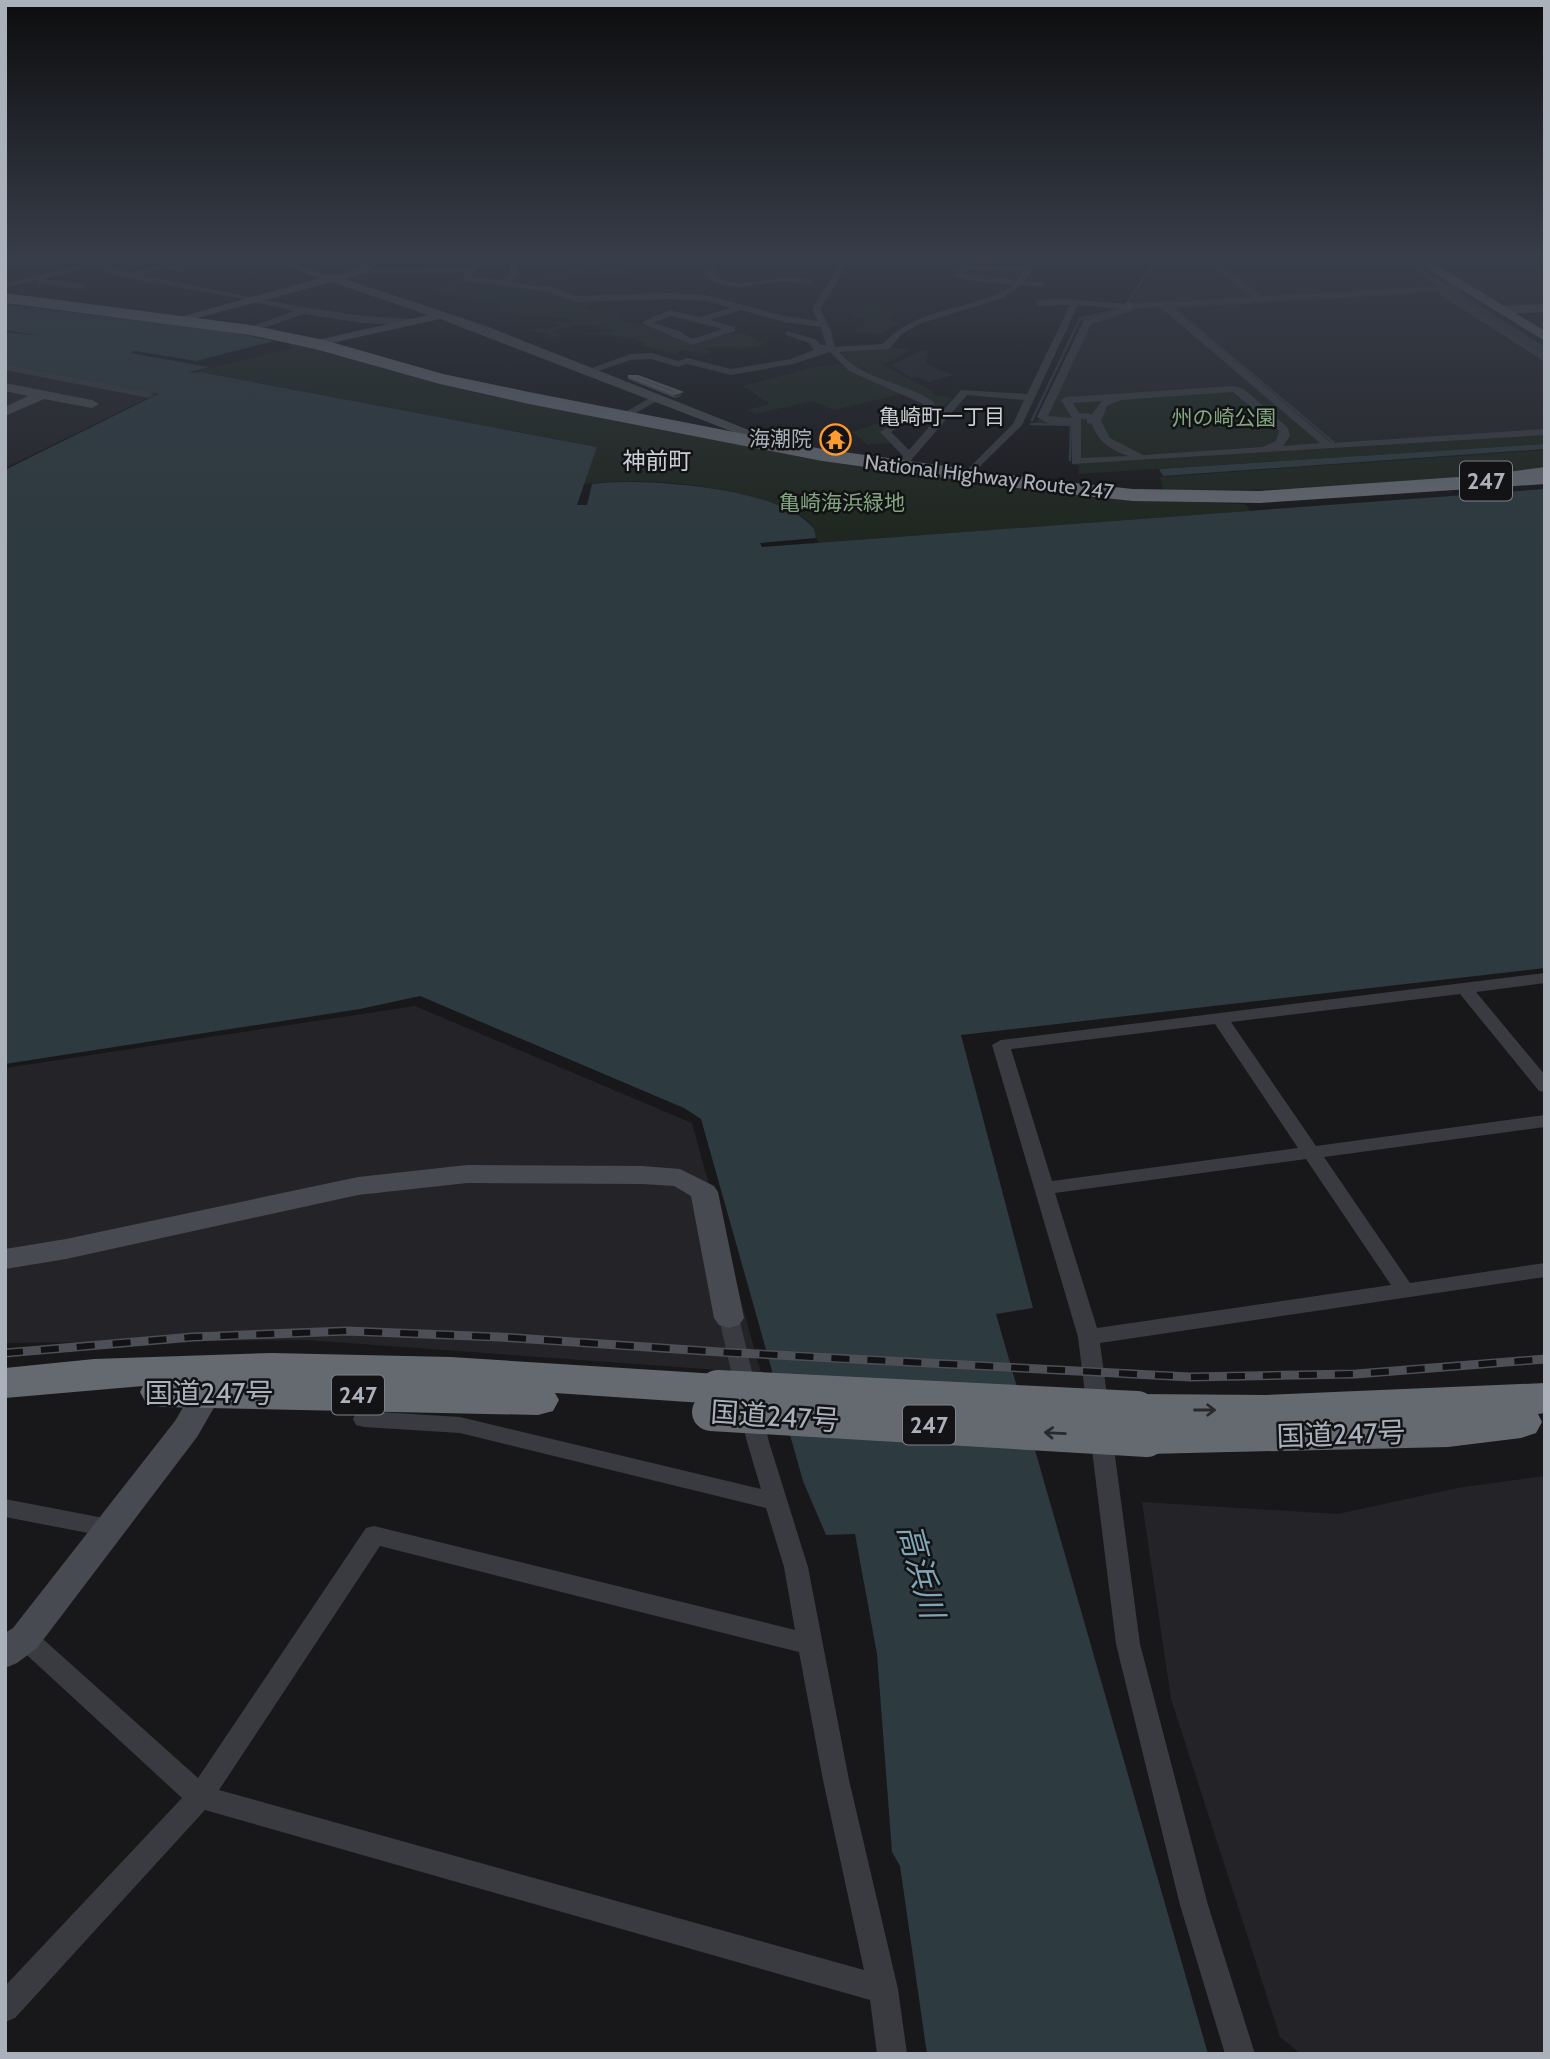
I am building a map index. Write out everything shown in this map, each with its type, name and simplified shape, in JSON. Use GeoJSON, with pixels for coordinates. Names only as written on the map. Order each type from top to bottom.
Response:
{"type":"FeatureCollection","features":[{"type":"Feature","properties":{"kind":"highway","name":"National Highway Route 247"},"geometry":{"type":"LineString","coordinates":[[356,355],[440,379],[785,447],[904,461],[968,475],[1110,493],[1198,497],[1286,496],[1545,475]]}},
{"type":"Feature","properties":{"kind":"highway","name":"247"},"geometry":{"type":"LineString","coordinates":[[5,1383],[215,1379]]}},
{"type":"Feature","properties":{"kind":"highway","name":"国道247号"},"geometry":{"type":"LineString","coordinates":[[5,1403],[215,1379],[517,1399],[715,1401],[1142,1424],[1448,1431],[1545,1419]]}},
{"type":"Feature","properties":{"kind":"highway","name":"247"},"geometry":{"type":"LineString","coordinates":[[1142,1424],[1545,1398]]}},
{"type":"Feature","properties":{"kind":"street"},"geometry":{"type":"LineString","coordinates":[[547,355],[785,447]]}},
{"type":"Feature","properties":{"kind":"street"},"geometry":{"type":"LineString","coordinates":[[589,371],[630,358],[652,356],[678,364],[687,361],[731,372],[813,355]]}},
{"type":"Feature","properties":{"kind":"street"},"geometry":{"type":"LineString","coordinates":[[838,355],[855,370],[914,393],[930,404],[885,432],[904,461],[964,392],[1030,397]]}},
{"type":"Feature","properties":{"kind":"street"},"geometry":{"type":"LineString","coordinates":[[968,475],[1017,425],[1051,355]]}},
{"type":"Feature","properties":{"kind":"street"},"geometry":{"type":"LineString","coordinates":[[1070,355],[1054,386],[1042,418],[1077,421],[1076,462],[1545,432]]}},
{"type":"Feature","properties":{"kind":"street"},"geometry":{"type":"LineString","coordinates":[[1222,355],[1329,446]]}},
{"type":"Feature","properties":{"kind":"street"},"geometry":{"type":"LineString","coordinates":[[5,367],[149,395]]}},
{"type":"Feature","properties":{"kind":"street"},"geometry":{"type":"LineString","coordinates":[[1037,385],[1054,386]]}},
{"type":"Feature","properties":{"kind":"street"},"geometry":{"type":"LineString","coordinates":[[5,387],[92,404],[124,390]]}},
{"type":"Feature","properties":{"kind":"street"},"geometry":{"type":"LineString","coordinates":[[1095,419],[1076,416],[1066,400],[1115,397],[1233,390],[1241,391],[1281,425],[1285,432],[1284,438],[1273,449],[1146,457],[1112,445],[1101,436],[1095,419],[1103,404],[1115,397]]}},
{"type":"Feature","properties":{"kind":"street"},"geometry":{"type":"LineString","coordinates":[[5,412],[43,394]]}},
{"type":"Feature","properties":{"kind":"street"},"geometry":{"type":"LineString","coordinates":[[623,416],[657,397]]}},
{"type":"Feature","properties":{"kind":"street"},"geometry":{"type":"LineString","coordinates":[[1260,407],[1277,406]]}},
{"type":"Feature","properties":{"kind":"street"},"geometry":{"type":"LineString","coordinates":[[1281,425],[1298,424]]}},
{"type":"Feature","properties":{"kind":"street"},"geometry":{"type":"LineString","coordinates":[[1241,2054],[1194,1905],[1128,1644],[1089,1337],[1001,1045],[1545,978]]}},
{"type":"Feature","properties":{"kind":"street"},"geometry":{"type":"LineString","coordinates":[[1464,988],[1545,1087]]}},
{"type":"Feature","properties":{"kind":"street"},"geometry":{"type":"LineString","coordinates":[[1220,1018],[1405,1291]]}},
{"type":"Feature","properties":{"kind":"street"},"geometry":{"type":"LineString","coordinates":[[1046,1188],[1545,1121]]}},
{"type":"Feature","properties":{"kind":"street"},"geometry":{"type":"LineString","coordinates":[[5,1259],[66,1249],[358,1186],[467,1174],[642,1175],[680,1178],[704,1192],[729,1318],[775,1501],[796,1567],[836,1780],[883,1989],[892,2054]]}},
{"type":"Feature","properties":{"kind":"street"},"geometry":{"type":"LineString","coordinates":[[1089,1337],[1545,1270]]}},
{"type":"Feature","properties":{"kind":"street"},"geometry":{"type":"LineString","coordinates":[[215,1379],[186,1429],[15,1645],[200,1797],[883,1989]]}},
{"type":"Feature","properties":{"kind":"street"},"geometry":{"type":"LineString","coordinates":[[364,1419],[460,1425],[775,1501]]}},
{"type":"Feature","properties":{"kind":"street"},"geometry":{"type":"LineString","coordinates":[[5,1508],[109,1528]]}},
{"type":"Feature","properties":{"kind":"street"},"geometry":{"type":"LineString","coordinates":[[5,2008],[200,1797],[373,1535],[811,1644]]}},
{"type":"Feature","properties":{"kind":"shaded area"},"geometry":{"type":"Polygon","coordinates":[[[912,355],[927,355],[926,364],[954,375],[928,382],[918,377],[912,378],[891,365],[912,355]]]}},
{"type":"Feature","properties":{"kind":"shaded area"},"geometry":{"type":"Polygon","coordinates":[[[1069,355],[1545,355],[1545,431],[1073,465],[1074,424],[1036,424],[1069,355]]]}},
{"type":"Feature","properties":{"kind":"shaded area"},"geometry":{"type":"Polygon","coordinates":[[[5,364],[158,393],[5,468],[5,364]]]}},
{"type":"Feature","properties":{"kind":"shaded area"},"geometry":{"type":"Polygon","coordinates":[[[415,1006],[692,1123],[761,1373],[306,1340],[5,1343],[5,1068],[415,1006]]]}},
{"type":"Feature","properties":{"kind":"shaded area"},"geometry":{"type":"Polygon","coordinates":[[[1545,1476],[1545,2054],[1301,2054],[1280,2037],[1171,1699],[1142,1502],[1338,1514],[1457,1488],[1545,1476]]]}},
{"type":"Feature","properties":{"kind":"green space","name":"亀崎海浜緑地"},"geometry":{"type":"Polygon","coordinates":[[[264,355],[336,355],[480,394],[828,462],[1112,499],[1244,504],[1251,511],[818,543],[812,525],[802,517],[771,504],[726,491],[655,482],[584,484],[597,447],[197,371],[264,355]]]}},
{"type":"Feature","properties":{"kind":"green space"},"geometry":{"type":"Polygon","coordinates":[[[840,355],[902,355],[883,365],[932,391],[934,395],[952,398],[940,410],[846,361],[840,355]]]}},
{"type":"Feature","properties":{"kind":"green space"},"geometry":{"type":"Polygon","coordinates":[[[840,365],[906,393],[834,410],[812,401],[756,414],[747,410],[770,404],[743,386],[820,366],[840,365]]]}},
{"type":"Feature","properties":{"kind":"green space","name":"州の崎公園"},"geometry":{"type":"Polygon","coordinates":[[[1247,384],[1324,448],[1545,433],[1545,444],[1079,474],[1080,422],[1045,416],[1055,397],[1247,384]]]}},
{"type":"Feature","properties":{"kind":"green space"},"geometry":{"type":"Polygon","coordinates":[[[901,407],[913,413],[881,432],[891,443],[868,445],[852,432],[898,416],[885,411],[901,407]]]}},
{"type":"Feature","properties":{"kind":"green space"},"geometry":{"type":"Polygon","coordinates":[[[1545,450],[1545,470],[1354,485],[1258,490],[1163,490],[1160,477],[1545,450]]]}},
{"type":"Feature","properties":{"kind":"water","name":"高浜川"},"geometry":{"type":"Polygon","coordinates":[[[5,355],[142,355],[209,367],[187,373],[200,372],[597,447],[577,505],[587,505],[592,484],[676,484],[743,494],[773,503],[798,515],[814,529],[816,538],[760,543],[762,547],[1545,489],[1545,968],[961,1035],[1033,1308],[996,1314],[1208,2054],[927,2054],[900,1866],[892,1852],[877,1654],[855,1534],[826,1535],[803,1481],[701,1119],[684,1108],[420,996],[360,1009],[5,1064],[5,470],[158,394],[5,364],[5,355]]]}},
{"type":"Feature","properties":{"kind":"water"},"geometry":{"type":"Polygon","coordinates":[[[160,355],[219,355],[196,361],[160,355]]]}},
{"type":"Feature","properties":{"kind":"water"},"geometry":{"type":"Polygon","coordinates":[[[1545,444],[1545,449],[1163,476],[1159,469],[1545,444]]]}},
{"type":"Feature","properties":{"kind":"building"},"geometry":{"type":"Polygon","coordinates":[[[628,376],[638,376],[681,392],[674,394],[628,376]]]}},
{"type":"Feature","properties":{"kind":"waterway"},"geometry":{"type":"LineString","coordinates":[[1032,420],[1063,355]]}},
{"type":"Feature","properties":{"kind":"waterway"},"geometry":{"type":"LineString","coordinates":[[1229,355],[1333,442]]}},
{"type":"Feature","properties":{"kind":"waterway"},"geometry":{"type":"LineString","coordinates":[[1031,424],[1071,425],[1070,460]]}},
{"type":"Feature","properties":{"kind":"railway"},"geometry":{"type":"LineString","coordinates":[[5,1353],[193,1337],[347,1331],[499,1337],[720,1352],[1190,1377],[1356,1374],[1545,1359]]}},
{"type":"Feature","properties":{"kind":"place","name":"海潮院"},"geometry":{"type":"Point","coordinates":[835,439]}},
{"type":"Feature","properties":{"kind":"district","name":"亀崎町一丁目"},"geometry":{"type":"Point","coordinates":[942,417]}},
{"type":"Feature","properties":{"kind":"district","name":"神前町"},"geometry":{"type":"Point","coordinates":[657,461]}}]}
